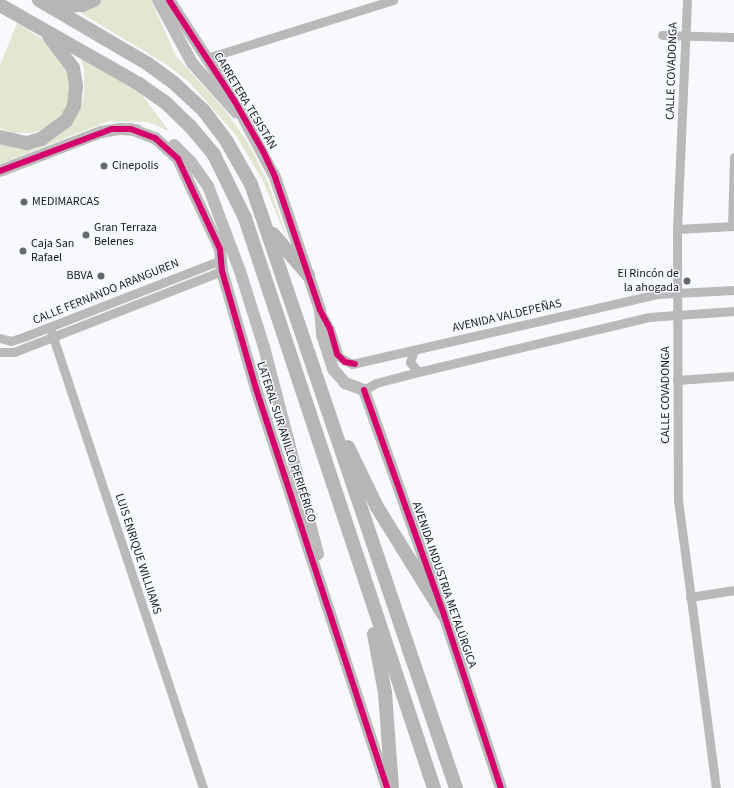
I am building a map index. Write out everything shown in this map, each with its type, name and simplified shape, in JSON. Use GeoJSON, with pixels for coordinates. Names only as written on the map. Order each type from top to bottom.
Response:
{"type":"FeatureCollection","features":[{"type":"Feature","properties":{"kind":"highway"},"geometry":{"type":"LineString","coordinates":[[38,0],[148,64],[174,83],[204,111],[227,142],[251,184],[267,224],[318,382],[456,788]]}},
{"type":"Feature","properties":{"kind":"highway"},"geometry":{"type":"LineString","coordinates":[[51,7],[82,5],[94,0]]}},
{"type":"Feature","properties":{"kind":"highway"},"geometry":{"type":"LineString","coordinates":[[0,5],[139,84],[166,103],[190,126],[214,155],[244,218],[434,788]]}},
{"type":"Feature","properties":{"kind":"highway"},"geometry":{"type":"LineString","coordinates":[[0,137],[27,143],[41,139],[66,121],[74,106],[76,86],[73,68],[64,53],[40,27]]}},
{"type":"Feature","properties":{"kind":"highway"},"geometry":{"type":"LineString","coordinates":[[267,224],[308,275]]}},
{"type":"Feature","properties":{"kind":"highway"},"geometry":{"type":"LineString","coordinates":[[318,382],[377,507],[444,615]]}},
{"type":"Feature","properties":{"kind":"highway"},"geometry":{"type":"LineString","coordinates":[[319,443],[379,654],[385,693],[392,788]]}},
{"type":"Feature","properties":{"kind":"main road"},"geometry":{"type":"LineString","coordinates":[[158,0],[192,63],[249,126]]}},
{"type":"Feature","properties":{"kind":"main road","name":"CARRETERA TESISTÁN"},"geometry":{"type":"LineString","coordinates":[[169,0],[249,126],[275,177],[320,310]]}},
{"type":"Feature","properties":{"kind":"main road"},"geometry":{"type":"LineString","coordinates":[[0,171],[102,132],[131,129],[157,136],[180,150],[196,168],[212,195],[264,347],[316,548],[320,581]]}},
{"type":"Feature","properties":{"kind":"main road","name":"LATERAL SUR ANILLO PERIFÉRICO"},"geometry":{"type":"LineString","coordinates":[[131,129],[155,138],[178,159],[217,242],[256,389],[387,788]]}},
{"type":"Feature","properties":{"kind":"main road"},"geometry":{"type":"LineString","coordinates":[[320,310],[322,335],[336,374],[345,383],[364,390]]}},
{"type":"Feature","properties":{"kind":"main road","name":"AVENIDA INDUSTRIA METALÚRGICA"},"geometry":{"type":"LineString","coordinates":[[364,390],[444,615],[501,788]]}},
{"type":"Feature","properties":{"kind":"street"},"geometry":{"type":"LineString","coordinates":[[207,58],[393,0]]}},
{"type":"Feature","properties":{"kind":"street","name":"CALLE COVADONGA"},"geometry":{"type":"LineString","coordinates":[[687,0],[677,229],[678,500],[716,788]]}},
{"type":"Feature","properties":{"kind":"street"},"geometry":{"type":"LineString","coordinates":[[662,35],[734,37]]}},
{"type":"Feature","properties":{"kind":"street"},"geometry":{"type":"LineString","coordinates":[[677,229],[733,226],[734,158]]}},
{"type":"Feature","properties":{"kind":"street","name":"CALLE FERNANDO ARANGUREN"},"geometry":{"type":"LineString","coordinates":[[1,340],[11,340],[50,328],[141,291],[222,265]]}},
{"type":"Feature","properties":{"kind":"street","name":"CALLE FERNANDO ARANGUREN"},"geometry":{"type":"LineString","coordinates":[[0,352],[14,352],[53,338],[145,301],[222,265]]}},
{"type":"Feature","properties":{"kind":"street","name":"AVENIDA VALDEPEÑAS"},"geometry":{"type":"LineString","coordinates":[[320,310],[330,328],[339,357],[345,362],[355,364],[635,299],[677,292],[734,290]]}},
{"type":"Feature","properties":{"kind":"street"},"geometry":{"type":"LineString","coordinates":[[141,291],[145,301]]}},
{"type":"Feature","properties":{"kind":"street"},"geometry":{"type":"LineString","coordinates":[[364,390],[376,383],[418,372],[649,317],[734,311]]}},
{"type":"Feature","properties":{"kind":"street","name":"LUIS ENRIQUE WILLIIAMS"},"geometry":{"type":"LineString","coordinates":[[50,328],[203,788]]}},
{"type":"Feature","properties":{"kind":"street"},"geometry":{"type":"LineString","coordinates":[[414,350],[410,362],[418,372]]}},
{"type":"Feature","properties":{"kind":"street"},"geometry":{"type":"LineString","coordinates":[[677,380],[734,376]]}},
{"type":"Feature","properties":{"kind":"street"},"geometry":{"type":"LineString","coordinates":[[690,596],[734,590]]}},
{"type":"Feature","properties":{"kind":"green space"},"geometry":{"type":"Polygon","coordinates":[[[100,0],[151,0],[176,56],[225,110],[250,146],[268,182],[289,244],[262,179],[235,134],[189,82],[167,65],[81,13],[81,10],[100,0]]]}},
{"type":"Feature","properties":{"kind":"green space"},"geometry":{"type":"Polygon","coordinates":[[[17,23],[49,43],[67,62],[71,99],[60,117],[42,130],[32,133],[13,133],[0,128],[0,65],[17,23]]]}},
{"type":"Feature","properties":{"kind":"green space"},"geometry":{"type":"Polygon","coordinates":[[[79,54],[140,92],[169,131],[148,122],[109,121],[0,164],[0,142],[52,138],[71,123],[82,104],[84,93],[84,69],[79,54]]]}},
{"type":"Feature","properties":{"kind":"cycle path"},"geometry":{"type":"LineString","coordinates":[[169,0],[234,100],[263,151],[275,177],[320,310],[330,329],[337,354],[345,362],[355,364]]}},
{"type":"Feature","properties":{"kind":"cycle path"},"geometry":{"type":"LineString","coordinates":[[0,171],[112,129],[131,129],[155,138],[178,159],[220,249],[222,271],[256,389],[387,788]]}},
{"type":"Feature","properties":{"kind":"cycle path"},"geometry":{"type":"LineString","coordinates":[[364,390],[444,615],[501,788]]}},
{"type":"Feature","properties":{"kind":"place","name":"Cinepolis"},"geometry":{"type":"Point","coordinates":[104,166]}},
{"type":"Feature","properties":{"kind":"place","name":"MEDIMARCAS"},"geometry":{"type":"Point","coordinates":[24,202]}},
{"type":"Feature","properties":{"kind":"place","name":"Gran Terraza Belenes"},"geometry":{"type":"Point","coordinates":[86,235]}},
{"type":"Feature","properties":{"kind":"place","name":"Caja San Rafael"},"geometry":{"type":"Point","coordinates":[23,251]}},
{"type":"Feature","properties":{"kind":"place","name":"BBVA"},"geometry":{"type":"Point","coordinates":[101,276]}},
{"type":"Feature","properties":{"kind":"place","name":"El Rincón de la ahogada"},"geometry":{"type":"Point","coordinates":[687,281]}}]}
